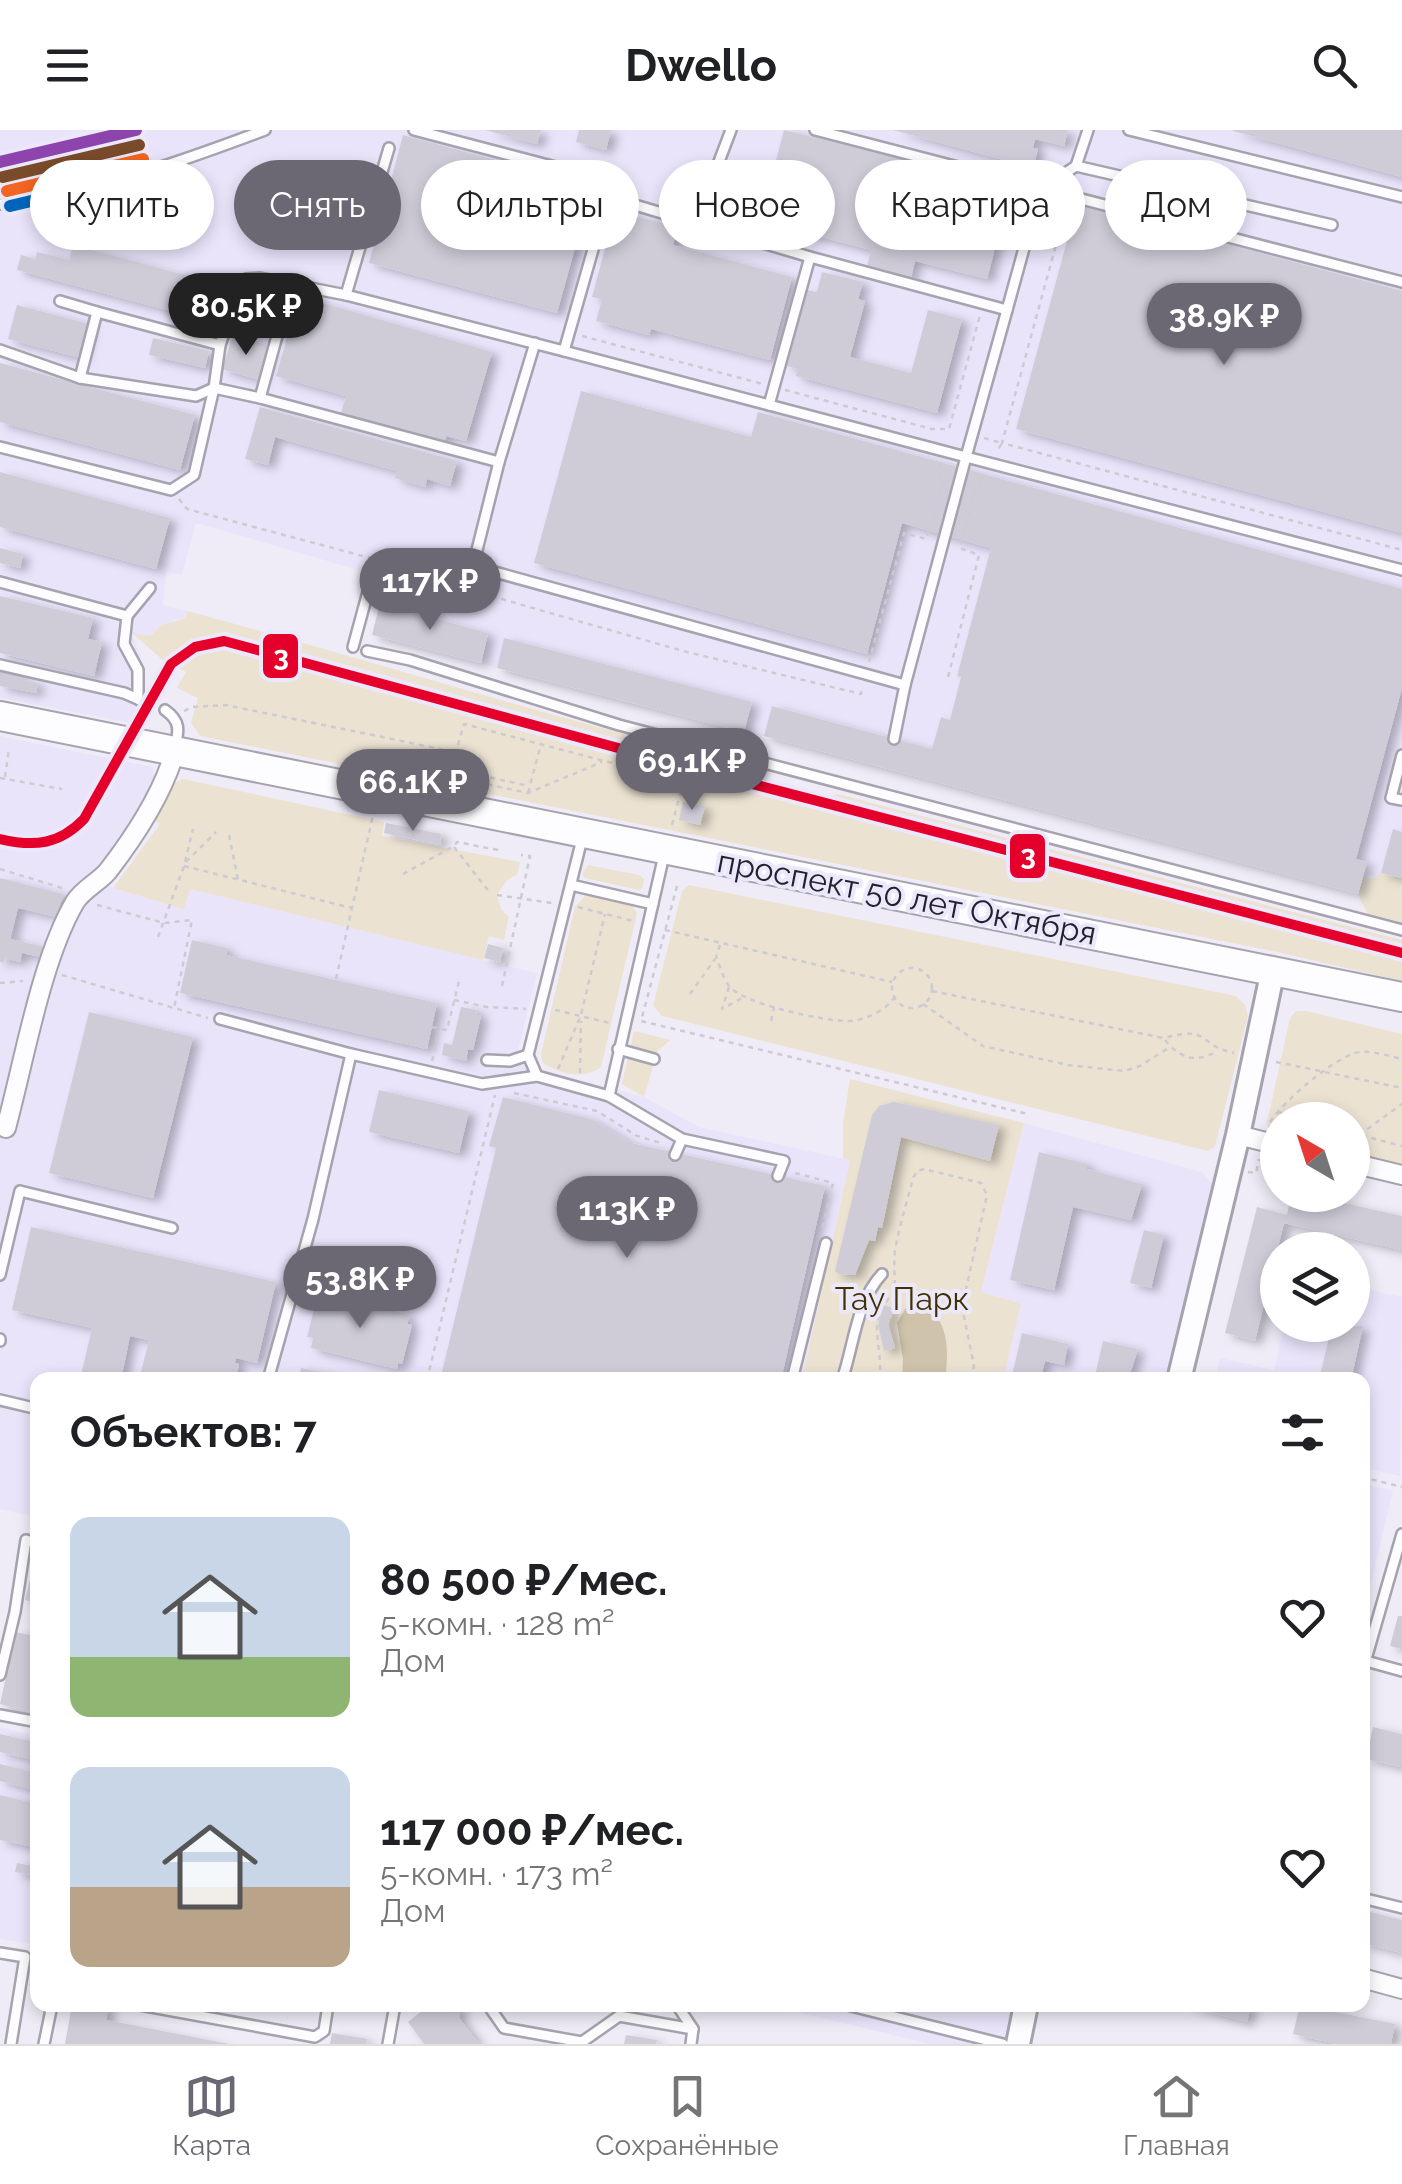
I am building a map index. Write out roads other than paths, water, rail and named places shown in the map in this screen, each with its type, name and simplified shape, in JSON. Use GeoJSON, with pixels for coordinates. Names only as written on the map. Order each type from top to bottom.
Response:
{"type":"FeatureCollection","features":[{"type":"Feature","properties":{"kind":"main road","name":"проспект 50 лет Октября"},"geometry":{"type":"LineString","coordinates":[[0,716],[584,833],[669,836],[1402,998]]}},
{"type":"Feature","properties":{"kind":"street"},"geometry":{"type":"LineString","coordinates":[[3,1133],[47,971],[73,904],[106,874],[142,820],[169,773],[175,751]]}},
{"type":"Feature","properties":{"kind":"street"},"geometry":{"type":"LineString","coordinates":[[1181,1372],[1274,970]]}},
{"type":"Feature","properties":{"kind":"street"},"geometry":{"type":"LineString","coordinates":[[1238,1135],[1260,1140]]}},
{"type":"Feature","properties":{"kind":"street"},"geometry":{"type":"LineString","coordinates":[[1370,1167],[1402,1175]]}},
{"type":"Feature","properties":{"kind":"street"},"geometry":{"type":"LineString","coordinates":[[1370,1980],[1402,1989]]}},
{"type":"Feature","properties":{"kind":"street"},"geometry":{"type":"LineString","coordinates":[[1018,2044],[1025,2012]]}},
{"type":"Feature","properties":{"kind":"lane"},"geometry":{"type":"LineString","coordinates":[[0,204],[99,184],[191,158],[265,130]]}},
{"type":"Feature","properties":{"kind":"lane"},"geometry":{"type":"LineString","coordinates":[[414,130],[529,160]]}},
{"type":"Feature","properties":{"kind":"lane"},"geometry":{"type":"LineString","coordinates":[[720,160],[731,130]]}},
{"type":"Feature","properties":{"kind":"lane"},"geometry":{"type":"LineString","coordinates":[[815,130],[928,160]]}},
{"type":"Feature","properties":{"kind":"lane"},"geometry":{"type":"LineString","coordinates":[[1078,160],[1088,130]]}},
{"type":"Feature","properties":{"kind":"lane"},"geometry":{"type":"LineString","coordinates":[[1130,130],[1402,197]]}},
{"type":"Feature","properties":{"kind":"lane"},"geometry":{"type":"LineString","coordinates":[[346,296],[389,148]]}},
{"type":"Feature","properties":{"kind":"lane"},"geometry":{"type":"LineString","coordinates":[[1085,168],[1332,225]]}},
{"type":"Feature","properties":{"kind":"lane"},"geometry":{"type":"LineString","coordinates":[[1085,201],[1402,282]]}},
{"type":"Feature","properties":{"kind":"lane"},"geometry":{"type":"LineString","coordinates":[[564,352],[593,250]]}},
{"type":"Feature","properties":{"kind":"lane"},"geometry":{"type":"LineString","coordinates":[[783,250],[1007,310]]}},
{"type":"Feature","properties":{"kind":"lane"},"geometry":{"type":"LineString","coordinates":[[894,738],[1024,250]]}},
{"type":"Feature","properties":{"kind":"lane"},"geometry":{"type":"LineString","coordinates":[[768,405],[810,258]]}},
{"type":"Feature","properties":{"kind":"lane"},"geometry":{"type":"LineString","coordinates":[[0,448],[171,490],[194,475],[220,345],[240,286],[246,279],[260,278],[535,344],[1402,570]]}},
{"type":"Feature","properties":{"kind":"lane"},"geometry":{"type":"LineString","coordinates":[[260,398],[291,284]]}},
{"type":"Feature","properties":{"kind":"lane"},"geometry":{"type":"LineString","coordinates":[[60,301],[220,345]]}},
{"type":"Feature","properties":{"kind":"lane"},"geometry":{"type":"LineString","coordinates":[[80,378],[96,312]]}},
{"type":"Feature","properties":{"kind":"lane"},"geometry":{"type":"LineString","coordinates":[[535,344],[473,566],[905,685]]}},
{"type":"Feature","properties":{"kind":"lane"},"geometry":{"type":"LineString","coordinates":[[0,350],[80,378],[196,396],[214,388],[260,398],[499,462]]}},
{"type":"Feature","properties":{"kind":"lane"},"geometry":{"type":"LineString","coordinates":[[0,582],[127,616]]}},
{"type":"Feature","properties":{"kind":"lane"},"geometry":{"type":"LineString","coordinates":[[0,665],[124,693],[140,701],[138,670],[124,644],[127,616],[150,588]]}},
{"type":"Feature","properties":{"kind":"lane"},"geometry":{"type":"LineString","coordinates":[[353,647],[369,588]]}},
{"type":"Feature","properties":{"kind":"lane"},"geometry":{"type":"LineString","coordinates":[[367,652],[410,660],[619,726],[1402,930]]}},
{"type":"Feature","properties":{"kind":"lane"},"geometry":{"type":"LineString","coordinates":[[170,714],[179,728],[175,751]]}},
{"type":"Feature","properties":{"kind":"lane"},"geometry":{"type":"LineString","coordinates":[[1402,754],[1391,798],[1402,800]]}},
{"type":"Feature","properties":{"kind":"lane"},"geometry":{"type":"LineString","coordinates":[[537,1076],[528,1054],[584,833]]}},
{"type":"Feature","properties":{"kind":"lane"},"geometry":{"type":"LineString","coordinates":[[609,1096],[669,836]]}},
{"type":"Feature","properties":{"kind":"lane"},"geometry":{"type":"LineString","coordinates":[[571,885],[653,904]]}},
{"type":"Feature","properties":{"kind":"lane"},"geometry":{"type":"LineString","coordinates":[[215,1018],[482,1084],[537,1076],[609,1096],[682,1139],[784,1160],[778,1176]]}},
{"type":"Feature","properties":{"kind":"lane"},"geometry":{"type":"LineString","coordinates":[[618,1049],[654,1058]]}},
{"type":"Feature","properties":{"kind":"lane"},"geometry":{"type":"LineString","coordinates":[[270,1372],[313,1218],[351,1054]]}},
{"type":"Feature","properties":{"kind":"lane"},"geometry":{"type":"LineString","coordinates":[[488,1060],[510,1061],[528,1054]]}},
{"type":"Feature","properties":{"kind":"lane"},"geometry":{"type":"LineString","coordinates":[[675,1155],[682,1139]]}},
{"type":"Feature","properties":{"kind":"lane"},"geometry":{"type":"LineString","coordinates":[[0,1275],[20,1191],[172,1228]]}},
{"type":"Feature","properties":{"kind":"lane"},"geometry":{"type":"LineString","coordinates":[[794,1372],[826,1243]]}},
{"type":"Feature","properties":{"kind":"lane"},"geometry":{"type":"LineString","coordinates":[[844,1372],[862,1309],[872,1284],[882,1274]]}},
{"type":"Feature","properties":{"kind":"lane"},"geometry":{"type":"LineString","coordinates":[[0,1400],[30,1407]]}},
{"type":"Feature","properties":{"kind":"lane"},"geometry":{"type":"LineString","coordinates":[[1370,1647],[1402,1534]]}},
{"type":"Feature","properties":{"kind":"lane"},"geometry":{"type":"LineString","coordinates":[[0,1675],[16,1612],[26,1540],[30,1541]]}},
{"type":"Feature","properties":{"kind":"lane"},"geometry":{"type":"LineString","coordinates":[[1370,1662],[1402,1671]]}},
{"type":"Feature","properties":{"kind":"lane"},"geometry":{"type":"LineString","coordinates":[[0,1715],[30,1721]]}},
{"type":"Feature","properties":{"kind":"lane"},"geometry":{"type":"LineString","coordinates":[[1370,1900],[1402,1908]]}},
{"type":"Feature","properties":{"kind":"lane"},"geometry":{"type":"LineString","coordinates":[[0,1953],[25,1958],[11,2044]]}},
{"type":"Feature","properties":{"kind":"lane"},"geometry":{"type":"LineString","coordinates":[[44,2044],[51,2012]]}},
{"type":"Feature","properties":{"kind":"lane"},"geometry":{"type":"LineString","coordinates":[[178,2012],[315,2037],[324,2031],[327,2012]]}},
{"type":"Feature","properties":{"kind":"lane"},"geometry":{"type":"LineString","coordinates":[[388,2044],[394,2012]]}},
{"type":"Feature","properties":{"kind":"lane"},"geometry":{"type":"LineString","coordinates":[[493,2012],[504,2028],[582,2042],[619,2016],[693,2029]]}},
{"type":"Feature","properties":{"kind":"lane"},"geometry":{"type":"LineString","coordinates":[[681,2012],[693,2029],[690,2044]]}},
{"type":"Feature","properties":{"kind":"lane"},"geometry":{"type":"LineString","coordinates":[[874,2012],[1003,2044]]}},
{"type":"Feature","properties":{"kind":"park label","name":"Тау Парк"},"geometry":{"type":"Point","coordinates":[902,1298]}}]}
